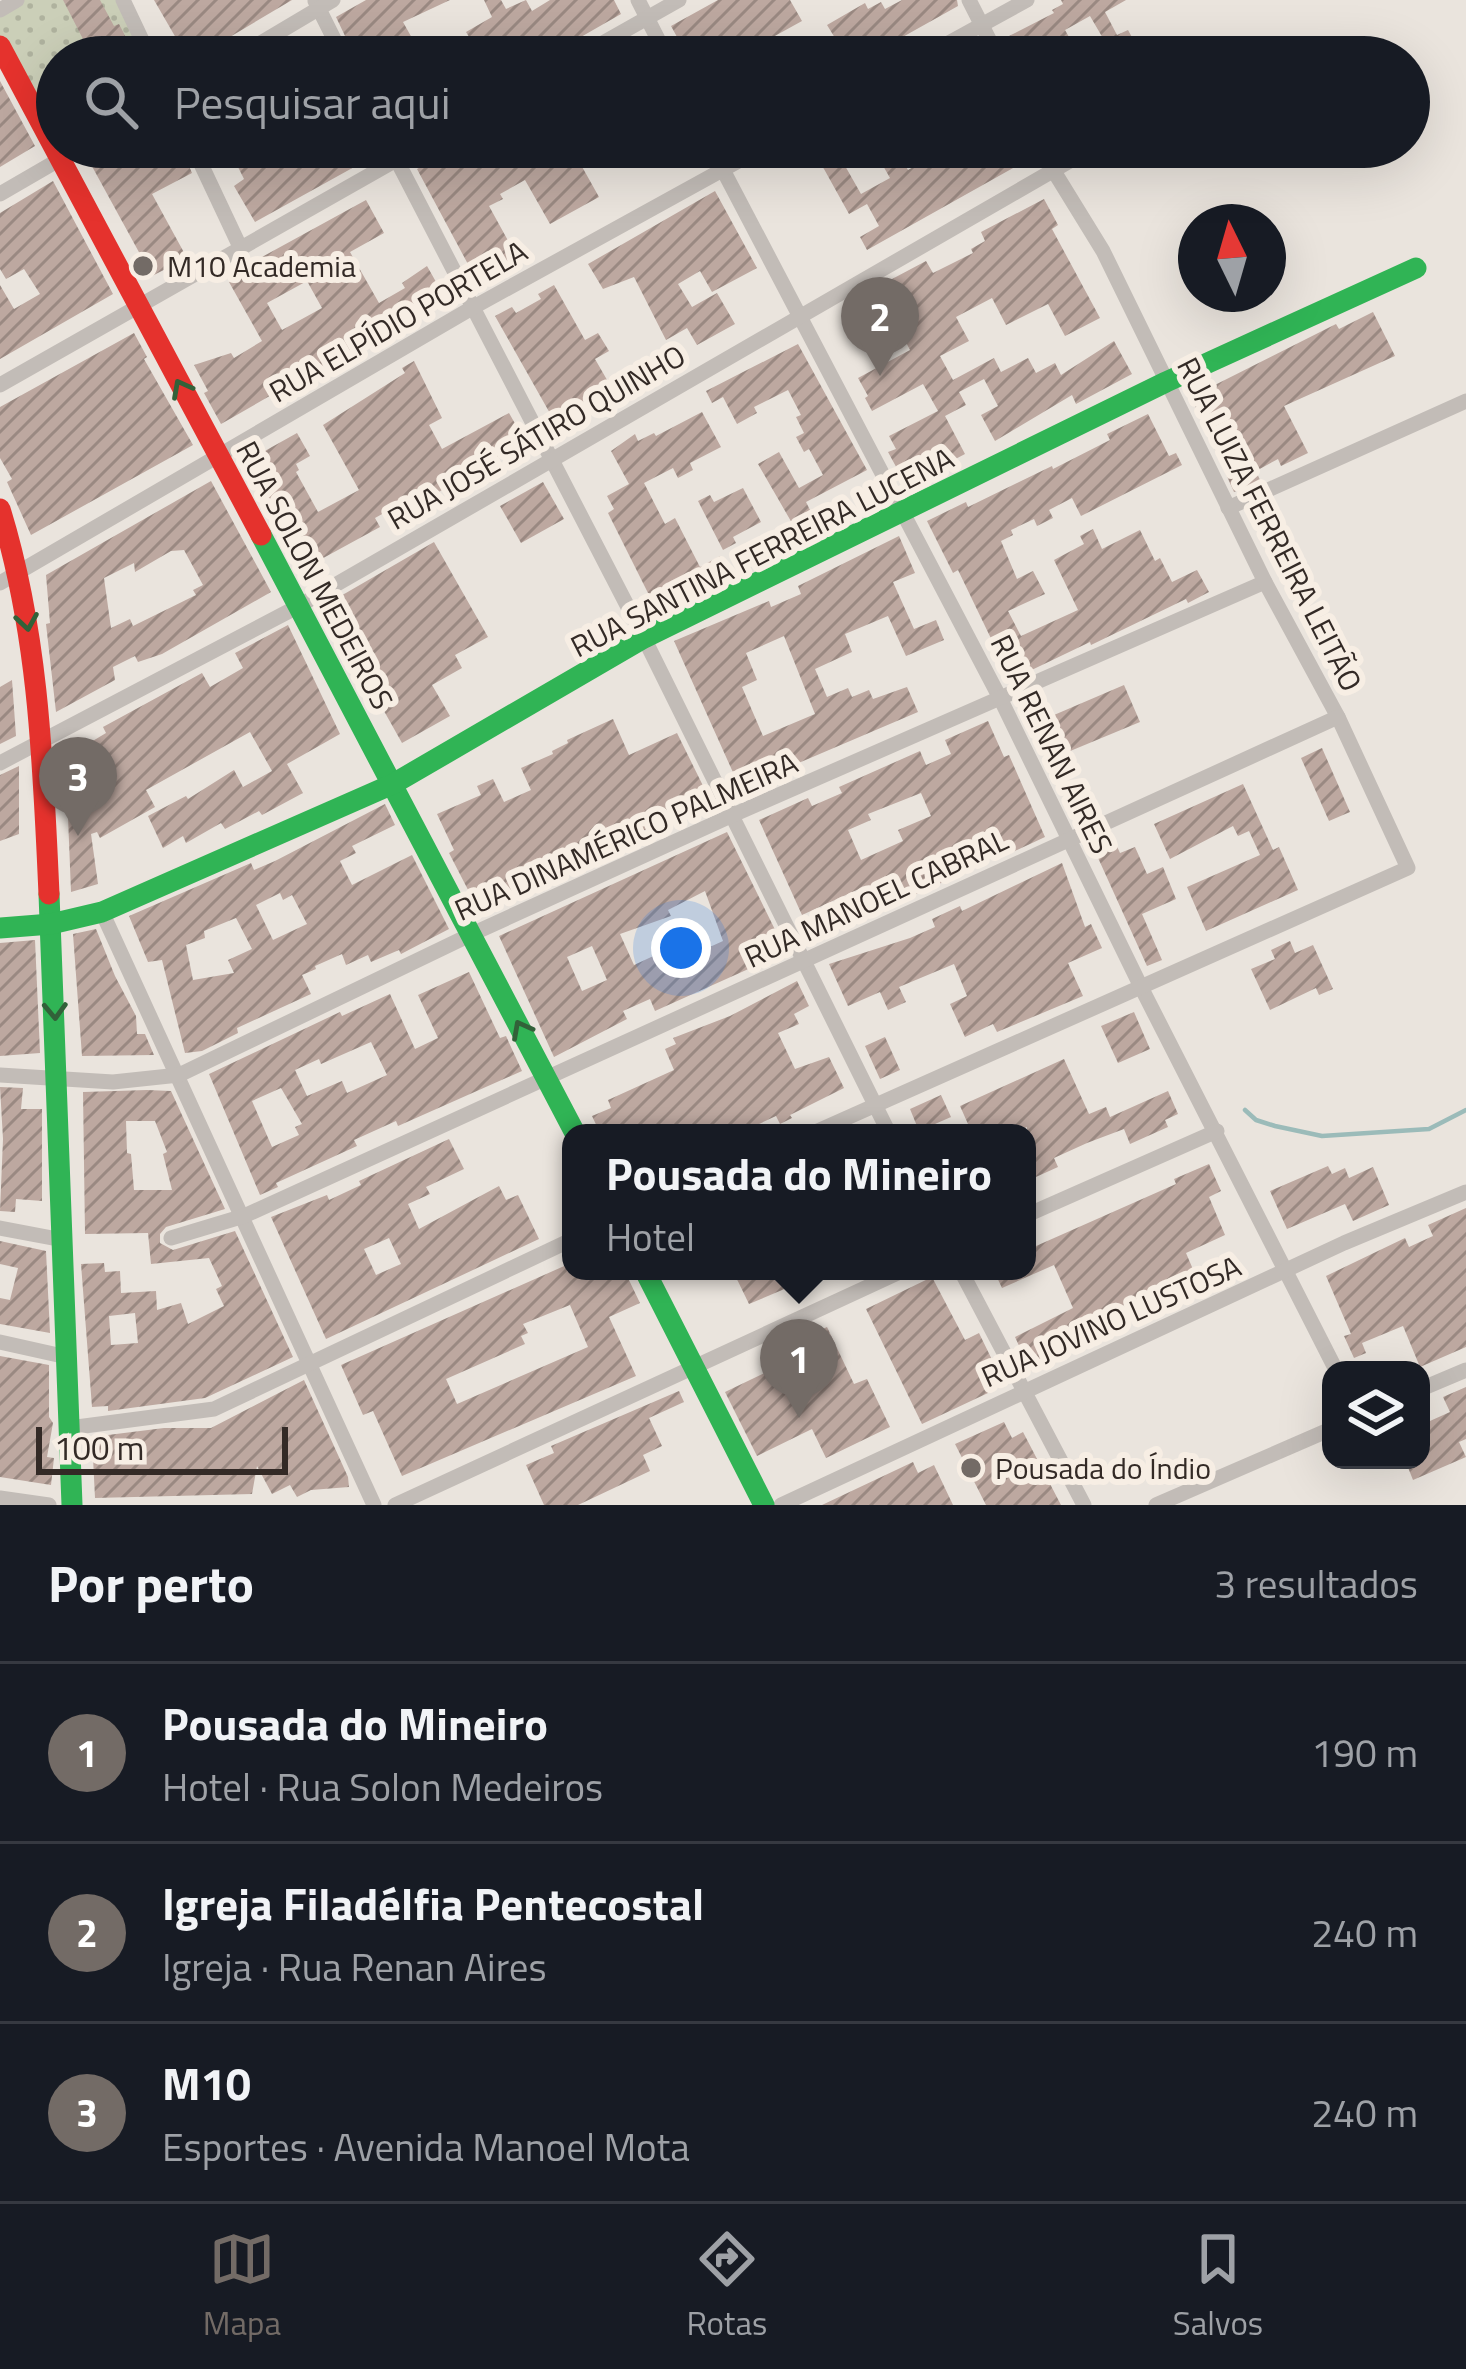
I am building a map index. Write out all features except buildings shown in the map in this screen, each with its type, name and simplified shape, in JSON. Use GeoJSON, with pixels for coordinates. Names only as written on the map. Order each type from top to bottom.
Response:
{"type":"FeatureCollection","features":[{"type":"Feature","properties":{"kind":"main road","name":"RUA SOLON MEDEIROS"},"geometry":{"type":"LineString","coordinates":[[0,46],[36,113]]}},
{"type":"Feature","properties":{"kind":"main road","name":"RUA SOLON MEDEIROS"},"geometry":{"type":"LineString","coordinates":[[65,168],[570,1124]]}},
{"type":"Feature","properties":{"kind":"main road","name":"RUA SANTINA FERREIRA LUCENA"},"geometry":{"type":"LineString","coordinates":[[0,928],[51,924],[102,912],[393,784],[644,638],[1166,382],[1416,268]]}},
{"type":"Feature","properties":{"kind":"main road"},"geometry":{"type":"LineString","coordinates":[[0,509],[41,743],[72,1505]]}},
{"type":"Feature","properties":{"kind":"main road"},"geometry":{"type":"LineString","coordinates":[[650,1280],[764,1505]]}},
{"type":"Feature","properties":{"kind":"street"},"geometry":{"type":"LineString","coordinates":[[0,10],[17,0]]}},
{"type":"Feature","properties":{"kind":"street"},"geometry":{"type":"LineString","coordinates":[[123,0],[141,36]]}},
{"type":"Feature","properties":{"kind":"street"},"geometry":{"type":"LineString","coordinates":[[638,0],[656,36]]}},
{"type":"Feature","properties":{"kind":"street"},"geometry":{"type":"LineString","coordinates":[[615,36],[679,0]]}},
{"type":"Feature","properties":{"kind":"street"},"geometry":{"type":"LineString","coordinates":[[969,0],[988,36]]}},
{"type":"Feature","properties":{"kind":"street"},"geometry":{"type":"LineString","coordinates":[[961,36],[1027,0]]}},
{"type":"Feature","properties":{"kind":"street"},"geometry":{"type":"LineString","coordinates":[[270,36],[322,3],[335,36]]}},
{"type":"Feature","properties":{"kind":"street"},"geometry":{"type":"LineString","coordinates":[[0,194],[43,168]]}},
{"type":"Feature","properties":{"kind":"street"},"geometry":{"type":"LineString","coordinates":[[203,168],[242,249]]}},
{"type":"Feature","properties":{"kind":"street"},"geometry":{"type":"LineString","coordinates":[[0,385],[242,249],[369,168]]}},
{"type":"Feature","properties":{"kind":"street"},"geometry":{"type":"LineString","coordinates":[[401,168],[734,815],[885,1124]]}},
{"type":"Feature","properties":{"kind":"street","name":"RUA ELPÍDIO PORTELA"},"geometry":{"type":"LineString","coordinates":[[9,578],[472,308],[727,168]]}},
{"type":"Feature","properties":{"kind":"street","name":"RUA LUIZA FERREIRA LEITÃO"},"geometry":{"type":"LineString","coordinates":[[1050,168],[1103,250],[1265,582],[1338,717],[1408,868],[1142,989]]}},
{"type":"Feature","properties":{"kind":"street","name":"RUA JOSÉ SÁTIRO QUINHO"},"geometry":{"type":"LineString","coordinates":[[0,763],[297,607],[1056,168]]}},
{"type":"Feature","properties":{"kind":"street","name":"RUA RENAN AIRES"},"geometry":{"type":"LineString","coordinates":[[723,170],[1001,700],[1331,1361]]}},
{"type":"Feature","properties":{"kind":"street"},"geometry":{"type":"LineString","coordinates":[[1228,508],[1466,401]]}},
{"type":"Feature","properties":{"kind":"street","name":"RUA DINAMÉRICO PALMEIRA"},"geometry":{"type":"LineString","coordinates":[[0,1076],[132,1082],[179,1075],[734,815],[1265,582]]}},
{"type":"Feature","properties":{"kind":"street","name":"RUA MANOEL CABRAL"},"geometry":{"type":"LineString","coordinates":[[171,1238],[244,1216],[1338,717]]}},
{"type":"Feature","properties":{"kind":"street"},"geometry":{"type":"LineString","coordinates":[[102,912],[374,1505]]}},
{"type":"Feature","properties":{"kind":"street"},"geometry":{"type":"LineString","coordinates":[[834,1124],[1142,989]]}},
{"type":"Feature","properties":{"kind":"street"},"geometry":{"type":"LineString","coordinates":[[1036,1211],[1217,1131]]}},
{"type":"Feature","properties":{"kind":"street","name":"RUA JOVINO LUSTOSA"},"geometry":{"type":"LineString","coordinates":[[781,1505],[1022,1390],[1466,1192]]}},
{"type":"Feature","properties":{"kind":"street"},"geometry":{"type":"LineString","coordinates":[[0,1228],[63,1240]]}},
{"type":"Feature","properties":{"kind":"street"},"geometry":{"type":"LineString","coordinates":[[69,1428],[196,1414],[313,1364],[562,1244]]}},
{"type":"Feature","properties":{"kind":"street"},"geometry":{"type":"LineString","coordinates":[[394,1505],[882,1280]]}},
{"type":"Feature","properties":{"kind":"street"},"geometry":{"type":"LineString","coordinates":[[966,1280],[1084,1505]]}},
{"type":"Feature","properties":{"kind":"street"},"geometry":{"type":"LineString","coordinates":[[0,1342],[67,1357]]}},
{"type":"Feature","properties":{"kind":"street"},"geometry":{"type":"LineString","coordinates":[[1430,1385],[1466,1370]]}},
{"type":"Feature","properties":{"kind":"street"},"geometry":{"type":"LineString","coordinates":[[1156,1505],[1322,1433]]}},
{"type":"Feature","properties":{"kind":"street"},"geometry":{"type":"LineString","coordinates":[[0,1498],[49,1505]]}},
{"type":"Feature","properties":{"kind":"green space"},"geometry":{"type":"Polygon","coordinates":[[[9,0],[126,0],[142,36],[36,36],[36,103],[0,36],[0,5],[9,0]]]}},
{"type":"Feature","properties":{"kind":"waterway"},"geometry":{"type":"LineString","coordinates":[[1245,1110],[1256,1120],[1322,1136],[1429,1129],[1466,1110]]}},
{"type":"Feature","properties":{"kind":"traffic: fast"},"geometry":{"type":"LineString","coordinates":[[0,928],[51,924],[102,912],[393,784],[644,638],[1166,382],[1416,268]]}},
{"type":"Feature","properties":{"kind":"traffic: fast"},"geometry":{"type":"LineString","coordinates":[[261,535],[570,1124]]}},
{"type":"Feature","properties":{"kind":"traffic: fast"},"geometry":{"type":"LineString","coordinates":[[49,894],[72,1505]]}},
{"type":"Feature","properties":{"kind":"traffic: fast"},"geometry":{"type":"LineString","coordinates":[[650,1280],[764,1505]]}},
{"type":"Feature","properties":{"kind":"traffic: jam"},"geometry":{"type":"LineString","coordinates":[[0,46],[36,113]]}},
{"type":"Feature","properties":{"kind":"traffic: jam"},"geometry":{"type":"LineString","coordinates":[[65,168],[261,535]]}},
{"type":"Feature","properties":{"kind":"traffic: jam"},"geometry":{"type":"LineString","coordinates":[[0,509],[31,652],[49,894]]}},
{"type":"Feature","properties":{"kind":"place","name":"M10 Academia"},"geometry":{"type":"Point","coordinates":[143,266]}},
{"type":"Feature","properties":{"kind":"place","name":"Igreja Filadélfia Pentecostal"},"geometry":{"type":"Point","coordinates":[880,376]}},
{"type":"Feature","properties":{"kind":"place","name":"M10"},"geometry":{"type":"Point","coordinates":[78,836]}},
{"type":"Feature","properties":{"kind":"place","name":"Pousada do Mineiro"},"geometry":{"type":"Point","coordinates":[799,1418]}},
{"type":"Feature","properties":{"kind":"place","name":"Pousada do Índio"},"geometry":{"type":"Point","coordinates":[971,1468]}}]}
